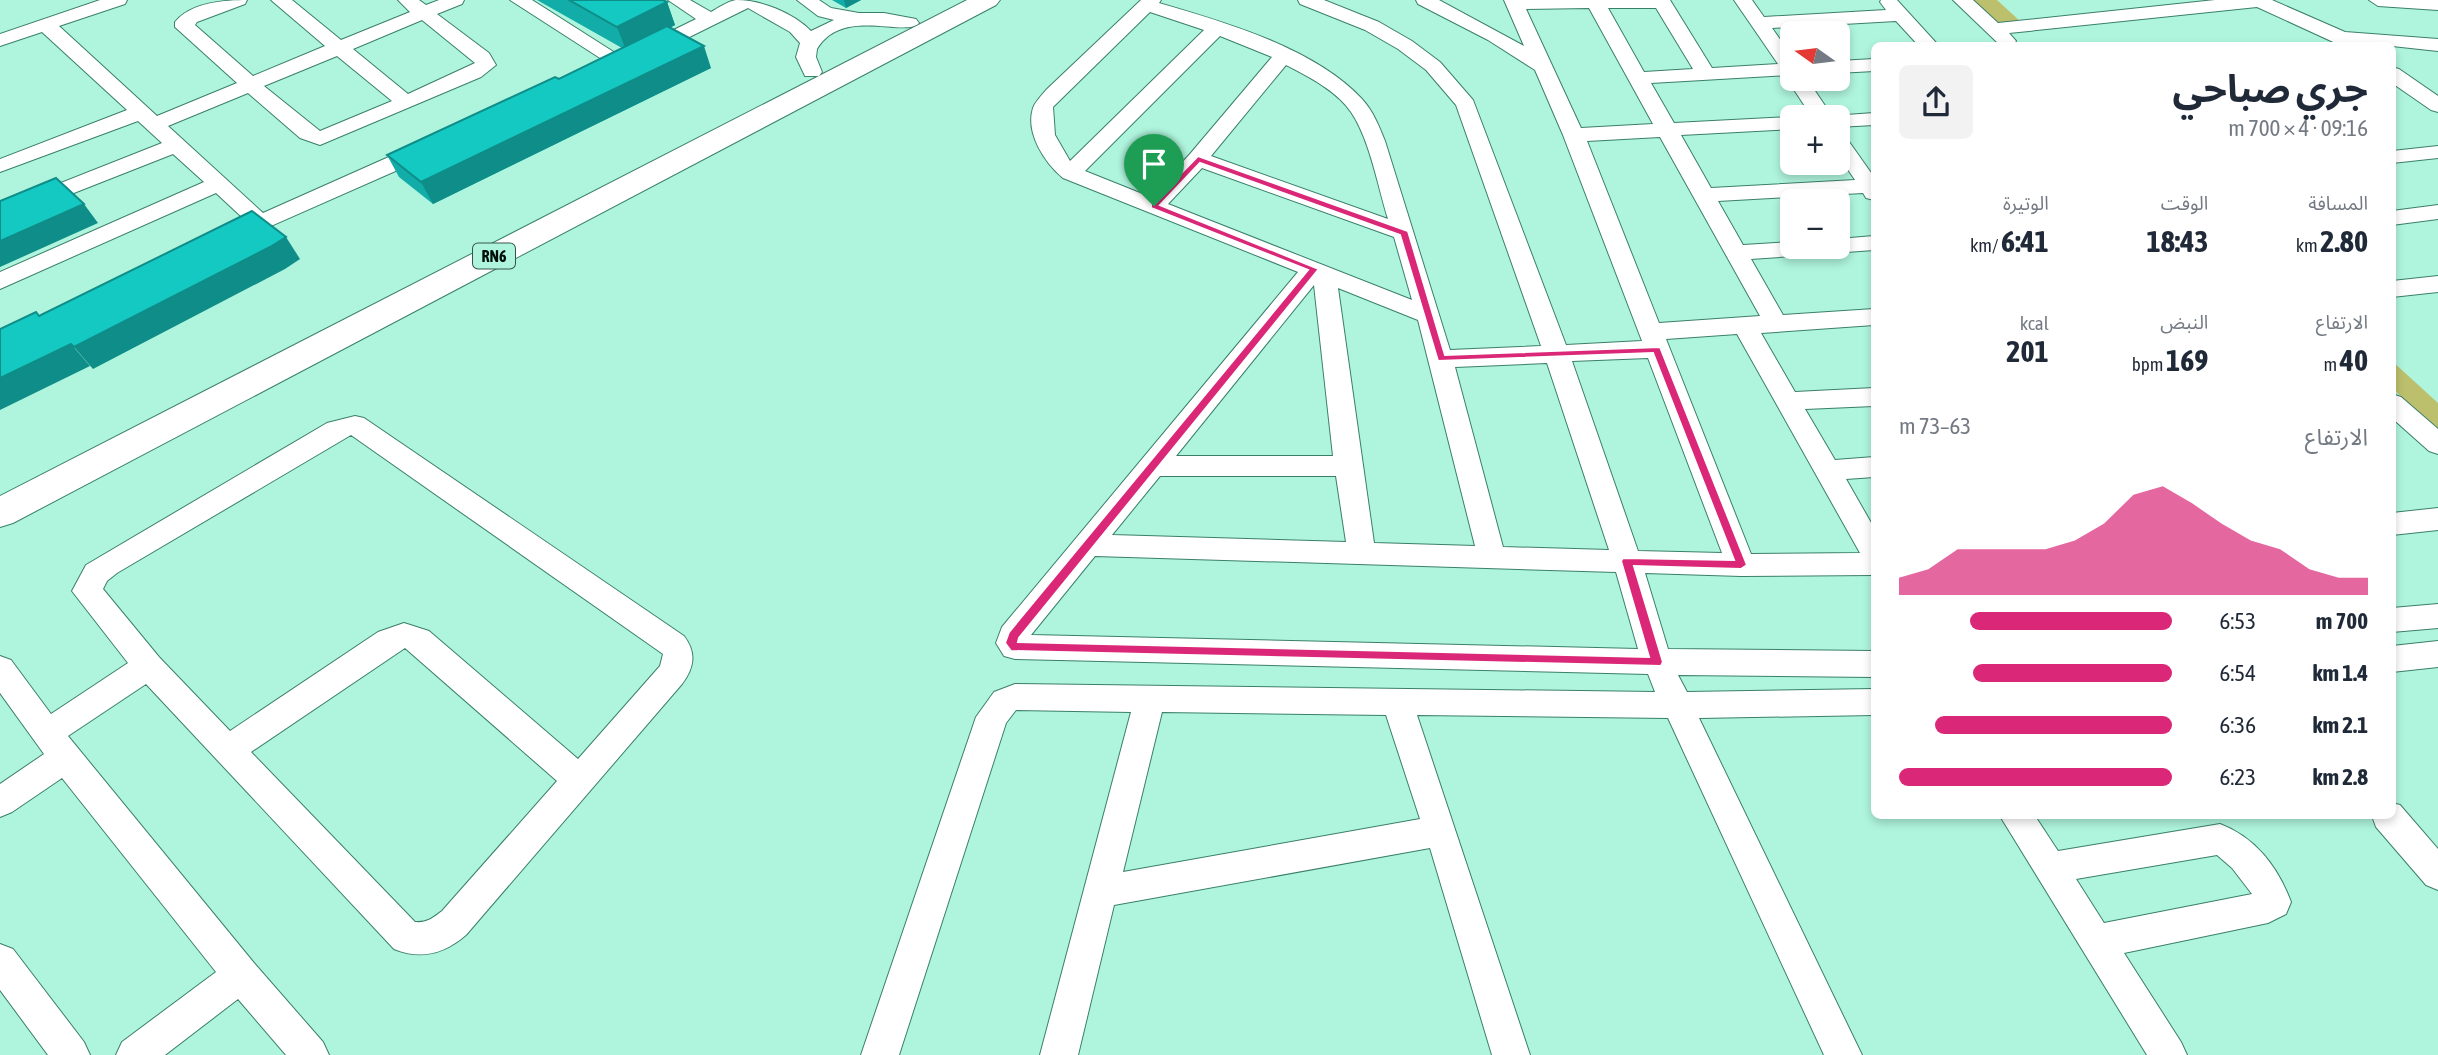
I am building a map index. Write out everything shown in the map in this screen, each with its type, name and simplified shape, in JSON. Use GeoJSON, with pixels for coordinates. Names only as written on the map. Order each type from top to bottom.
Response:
{"type":"FeatureCollection","features":[{"type":"Feature","properties":{"kind":"highway","name":"RN6"},"geometry":{"type":"LineString","coordinates":[[0,489],[811,57],[909,23],[955,0]]}},
{"type":"Feature","properties":{"kind":"highway","name":"RN6"},"geometry":{"type":"LineString","coordinates":[[0,513],[988,0]]}},
{"type":"Feature","properties":{"kind":"street"},"geometry":{"type":"LineString","coordinates":[[0,40],[118,0]]}},
{"type":"Feature","properties":{"kind":"street"},"geometry":{"type":"LineString","coordinates":[[239,0],[190,18],[184,24],[307,134],[320,139],[407,103],[486,65],[482,57],[407,0]]}},
{"type":"Feature","properties":{"kind":"street"},"geometry":{"type":"LineString","coordinates":[[280,0],[407,103]]}},
{"type":"Feature","properties":{"kind":"street"},"geometry":{"type":"LineString","coordinates":[[0,166],[253,84],[455,0]]}},
{"type":"Feature","properties":{"kind":"street"},"geometry":{"type":"LineString","coordinates":[[519,0],[621,63]]}},
{"type":"Feature","properties":{"kind":"street"},"geometry":{"type":"LineString","coordinates":[[677,0],[708,18]]}},
{"type":"Feature","properties":{"kind":"street"},"geometry":{"type":"LineString","coordinates":[[596,74],[749,0],[797,28],[811,57],[842,23],[858,19]]}},
{"type":"Feature","properties":{"kind":"street"},"geometry":{"type":"LineString","coordinates":[[806,0],[825,12],[858,19],[909,23]]}},
{"type":"Feature","properties":{"kind":"street"},"geometry":{"type":"LineString","coordinates":[[1307,0],[1372,26],[1405,45],[1433,66],[1466,103],[1627,561],[1657,662],[1843,1055]]}},
{"type":"Feature","properties":{"kind":"street"},"geometry":{"type":"LineString","coordinates":[[1425,0],[1495,36],[1542,66]]}},
{"type":"Feature","properties":{"kind":"street"},"geometry":{"type":"LineString","coordinates":[[1743,0],[1780,53]]}},
{"type":"Feature","properties":{"kind":"street"},"geometry":{"type":"LineString","coordinates":[[1887,0],[1926,42]]}},
{"type":"Feature","properties":{"kind":"street"},"geometry":{"type":"LineString","coordinates":[[1962,0],[2007,42]]}},
{"type":"Feature","properties":{"kind":"street"},"geometry":{"type":"LineString","coordinates":[[1994,29],[2258,0],[2350,42]]}},
{"type":"Feature","properties":{"kind":"street"},"geometry":{"type":"LineString","coordinates":[[2378,0],[2438,4]]}},
{"type":"Feature","properties":{"kind":"street"},"geometry":{"type":"LineString","coordinates":[[1706,74],[1661,1],[1514,1],[1574,135],[1741,565]]}},
{"type":"Feature","properties":{"kind":"street"},"geometry":{"type":"LineString","coordinates":[[1595,2],[1776,324]]}},
{"type":"Feature","properties":{"kind":"street"},"geometry":{"type":"LineString","coordinates":[[1427,315],[1071,173],[1052,156],[1043,119],[1043,107],[1053,94],[1159,4],[1284,55],[1335,86],[1356,103],[1367,125],[1404,233],[1441,359],[1492,558]]}},
{"type":"Feature","properties":{"kind":"street"},"geometry":{"type":"LineString","coordinates":[[1759,23],[1901,15]]}},
{"type":"Feature","properties":{"kind":"street"},"geometry":{"type":"LineString","coordinates":[[2038,24],[2053,38]]}},
{"type":"Feature","properties":{"kind":"street"},"geometry":{"type":"LineString","coordinates":[[47,25],[260,222]]}},
{"type":"Feature","properties":{"kind":"street"},"geometry":{"type":"LineString","coordinates":[[1071,173],[1216,29]]}},
{"type":"Feature","properties":{"kind":"street"},"geometry":{"type":"LineString","coordinates":[[2396,44],[2438,45]]}},
{"type":"Feature","properties":{"kind":"street"},"geometry":{"type":"LineString","coordinates":[[1154,206],[1198,159],[1284,55]]}},
{"type":"Feature","properties":{"kind":"street"},"geometry":{"type":"LineString","coordinates":[[2396,63],[2433,94]]}},
{"type":"Feature","properties":{"kind":"street"},"geometry":{"type":"LineString","coordinates":[[1850,66],[1871,65]]}},
{"type":"Feature","properties":{"kind":"street"},"geometry":{"type":"LineString","coordinates":[[1638,78],[1780,71]]}},
{"type":"Feature","properties":{"kind":"street"},"geometry":{"type":"LineString","coordinates":[[2396,75],[2433,94]]}},
{"type":"Feature","properties":{"kind":"street"},"geometry":{"type":"LineString","coordinates":[[2396,98],[2433,94]]}},
{"type":"Feature","properties":{"kind":"street"},"geometry":{"type":"LineString","coordinates":[[1850,120],[1871,119]]}},
{"type":"Feature","properties":{"kind":"street"},"geometry":{"type":"LineString","coordinates":[[1574,135],[1780,125]]}},
{"type":"Feature","properties":{"kind":"street"},"geometry":{"type":"LineString","coordinates":[[211,244],[447,140]]}},
{"type":"Feature","properties":{"kind":"street"},"geometry":{"type":"LineString","coordinates":[[0,215],[177,145]]}},
{"type":"Feature","properties":{"kind":"street"},"geometry":{"type":"LineString","coordinates":[[2396,157],[2438,152]]}},
{"type":"Feature","properties":{"kind":"street"},"geometry":{"type":"LineString","coordinates":[[1850,156],[1871,185]]}},
{"type":"Feature","properties":{"kind":"street"},"geometry":{"type":"LineString","coordinates":[[1198,159],[1404,233]]}},
{"type":"Feature","properties":{"kind":"street"},"geometry":{"type":"LineString","coordinates":[[0,281],[219,184]]}},
{"type":"Feature","properties":{"kind":"street"},"geometry":{"type":"LineString","coordinates":[[1703,195],[1871,188]]}},
{"type":"Feature","properties":{"kind":"street"},"geometry":{"type":"LineString","coordinates":[[2396,217],[2438,212]]}},
{"type":"Feature","properties":{"kind":"street"},"geometry":{"type":"LineString","coordinates":[[1850,245],[1871,243]]}},
{"type":"Feature","properties":{"kind":"street"},"geometry":{"type":"LineString","coordinates":[[1736,253],[1780,250]]}},
{"type":"Feature","properties":{"kind":"street"},"geometry":{"type":"LineString","coordinates":[[1319,271],[1086,545],[1013,636],[1011,643],[1015,647],[1657,662],[1871,664]]}},
{"type":"Feature","properties":{"kind":"street"},"geometry":{"type":"LineString","coordinates":[[1319,271],[1362,554]]}},
{"type":"Feature","properties":{"kind":"street"},"geometry":{"type":"LineString","coordinates":[[2396,289],[2438,284]]}},
{"type":"Feature","properties":{"kind":"street"},"geometry":{"type":"LineString","coordinates":[[1441,359],[1555,352],[1745,326],[1871,317]]}},
{"type":"Feature","properties":{"kind":"street"},"geometry":{"type":"LineString","coordinates":[[1745,326],[1871,548]]}},
{"type":"Feature","properties":{"kind":"street"},"geometry":{"type":"LineString","coordinates":[[1788,401],[1871,397]]}},
{"type":"Feature","properties":{"kind":"street"},"geometry":{"type":"LineString","coordinates":[[2396,407],[2438,444]]}},
{"type":"Feature","properties":{"kind":"street"},"geometry":{"type":"LineString","coordinates":[[355,425],[651,629],[678,652],[677,667],[671,675],[454,923],[436,936],[415,940],[406,937],[148,666],[87,591],[89,582],[96,573],[336,430],[355,425]]}},
{"type":"Feature","properties":{"kind":"street"},"geometry":{"type":"LineString","coordinates":[[1153,466],[1348,466]]}},
{"type":"Feature","properties":{"kind":"street"},"geometry":{"type":"LineString","coordinates":[[1829,471],[1871,467]]}},
{"type":"Feature","properties":{"kind":"street"},"geometry":{"type":"LineString","coordinates":[[2396,519],[2438,519]]}},
{"type":"Feature","properties":{"kind":"street"},"geometry":{"type":"LineString","coordinates":[[1086,545],[1741,565],[1871,564]]}},
{"type":"Feature","properties":{"kind":"street"},"geometry":{"type":"LineString","coordinates":[[2396,620],[2438,616]]}},
{"type":"Feature","properties":{"kind":"street"},"geometry":{"type":"LineString","coordinates":[[228,750],[388,640],[404,635],[418,640],[579,780]]}},
{"type":"Feature","properties":{"kind":"street"},"geometry":{"type":"LineString","coordinates":[[2396,659],[2438,654]]}},
{"type":"Feature","properties":{"kind":"street"},"geometry":{"type":"LineString","coordinates":[[0,802],[56,745],[148,666]]}},
{"type":"Feature","properties":{"kind":"street"},"geometry":{"type":"LineString","coordinates":[[0,669],[56,745],[241,975],[310,1055]]}},
{"type":"Feature","properties":{"kind":"street"},"geometry":{"type":"LineString","coordinates":[[880,1055],[992,717],[998,707],[1015,697],[1676,705],[1871,702]]}},
{"type":"Feature","properties":{"kind":"street"},"geometry":{"type":"LineString","coordinates":[[1059,1055],[1150,698]]}},
{"type":"Feature","properties":{"kind":"street"},"geometry":{"type":"LineString","coordinates":[[1397,702],[1441,831],[1511,1055]]}},
{"type":"Feature","properties":{"kind":"street"},"geometry":{"type":"LineString","coordinates":[[2019,819],[2168,1055]]}},
{"type":"Feature","properties":{"kind":"street"},"geometry":{"type":"LineString","coordinates":[[2391,819],[2438,874]]}},
{"type":"Feature","properties":{"kind":"street"},"geometry":{"type":"LineString","coordinates":[[1099,892],[1441,831]]}},
{"type":"Feature","properties":{"kind":"street"},"geometry":{"type":"LineString","coordinates":[[2049,868],[2220,839],[2233,845],[2271,891],[2274,902],[2268,907],[2097,941]]}},
{"type":"Feature","properties":{"kind":"street"},"geometry":{"type":"LineString","coordinates":[[0,961],[71,1055]]}},
{"type":"Feature","properties":{"kind":"street"},"geometry":{"type":"LineString","coordinates":[[135,1055],[241,975]]}},
{"type":"Feature","properties":{"kind":"green space"},"geometry":{"type":"Polygon","coordinates":[[[1972,0],[1997,0],[2020,21],[1997,23],[1972,0]]]}},
{"type":"Feature","properties":{"kind":"green space"},"geometry":{"type":"Polygon","coordinates":[[[2396,365],[2438,403],[2438,431],[2396,392],[2396,365]]]}},
{"type":"Feature","properties":{"kind":"building"},"geometry":{"type":"Polygon","coordinates":[[[569,0],[663,0],[667,2],[617,27],[569,0]]]}},
{"type":"Feature","properties":{"kind":"building"},"geometry":{"type":"Polygon","coordinates":[[[667,26],[704,46],[421,182],[387,155],[555,77],[559,79],[667,26]]]}},
{"type":"Feature","properties":{"kind":"building"},"geometry":{"type":"Polygon","coordinates":[[[56,178],[84,204],[0,241],[0,201],[56,178]]]}},
{"type":"Feature","properties":{"kind":"building"},"geometry":{"type":"Polygon","coordinates":[[[252,211],[286,237],[74,347],[71,344],[0,378],[0,329],[36,312],[39,316],[252,211]]]}},
{"type":"Feature","properties":{"kind":"route"},"geometry":{"type":"LineString","coordinates":[[1198,159],[1404,233],[1441,359],[1657,349],[1741,565],[1627,561],[1657,662],[1015,647],[1011,643],[1013,636],[1314,269],[1154,206],[1198,159]]}}]}
